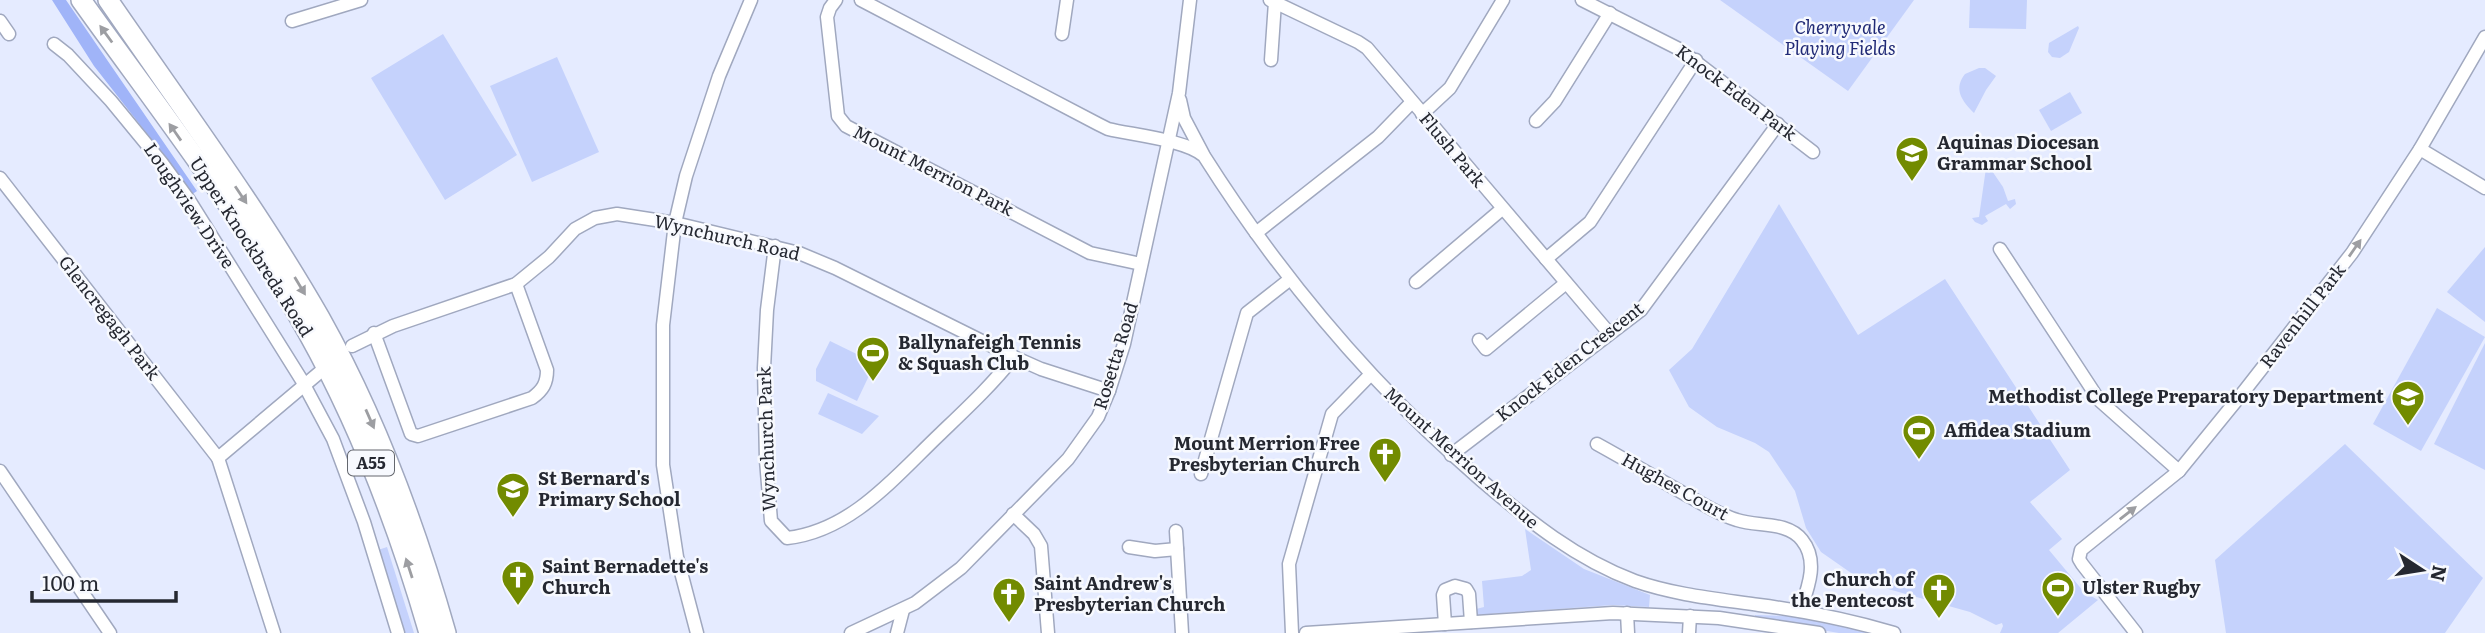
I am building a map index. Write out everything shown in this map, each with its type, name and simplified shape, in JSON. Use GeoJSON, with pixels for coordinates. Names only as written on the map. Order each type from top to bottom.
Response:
{"type":"FeatureCollection","features":[{"type":"Feature","properties":{"kind":"highway","name":"Upper Knockbreda Road"},"geometry":{"type":"LineString","coordinates":[[80,0],[243,228],[291,303],[340,357],[353,421],[388,507],[429,633]]}},
{"type":"Feature","properties":{"kind":"highway","name":"Upper Knockbreda Road"},"geometry":{"type":"LineString","coordinates":[[108,0],[264,229],[340,357],[391,466],[446,633]]}},
{"type":"Feature","properties":{"kind":"highway"},"geometry":{"type":"LineString","coordinates":[[425,563],[444,594],[456,633]]}},
{"type":"Feature","properties":{"kind":"street"},"geometry":{"type":"LineString","coordinates":[[292,22],[361,0]]}},
{"type":"Feature","properties":{"kind":"street"},"geometry":{"type":"LineString","coordinates":[[697,633],[677,556],[663,465],[663,325],[675,223],[685,176],[705,114],[751,0]]}},
{"type":"Feature","properties":{"kind":"street","name":"Mount Merrion Park"},"geometry":{"type":"LineString","coordinates":[[836,0],[827,17],[838,116],[846,126],[1090,253],[1141,264]]}},
{"type":"Feature","properties":{"kind":"street"},"geometry":{"type":"LineString","coordinates":[[860,0],[1108,129],[1191,146],[1204,156]]}},
{"type":"Feature","properties":{"kind":"street"},"geometry":{"type":"LineString","coordinates":[[1062,34],[1067,0]]}},
{"type":"Feature","properties":{"kind":"street","name":"Rosetta Road"},"geometry":{"type":"LineString","coordinates":[[861,631],[903,610],[944,583],[1068,459],[1085,438],[1109,391],[1124,344],[1179,93],[1190,0]]}},
{"type":"Feature","properties":{"kind":"street"},"geometry":{"type":"LineString","coordinates":[[1422,114],[1450,88],[1503,0]]}},
{"type":"Feature","properties":{"kind":"street","name":"Knock Eden Park"},"geometry":{"type":"LineString","coordinates":[[1582,0],[1662,39],[1696,61],[1813,152]]}},
{"type":"Feature","properties":{"kind":"street"},"geometry":{"type":"LineString","coordinates":[[1271,60],[1273,1]]}},
{"type":"Feature","properties":{"kind":"street","name":"Flush Park"},"geometry":{"type":"LineString","coordinates":[[1273,1],[1367,48],[1609,333]]}},
{"type":"Feature","properties":{"kind":"street"},"geometry":{"type":"LineString","coordinates":[[1536,121],[1555,102],[1610,13]]}},
{"type":"Feature","properties":{"kind":"street"},"geometry":{"type":"LineString","coordinates":[[0,20],[9,34]]}},
{"type":"Feature","properties":{"kind":"street","name":"Ravenhill Park"},"geometry":{"type":"LineString","coordinates":[[2136,633],[2079,559],[2081,550],[2179,471],[2352,253],[2420,149],[2485,37]]}},
{"type":"Feature","properties":{"kind":"street","name":"Loughview Drive"},"geometry":{"type":"LineString","coordinates":[[54,44],[68,55],[132,124],[190,200],[303,384],[333,439],[364,522],[398,633]]}},
{"type":"Feature","properties":{"kind":"street"},"geometry":{"type":"LineString","coordinates":[[1546,260],[1590,222],[1696,61]]}},
{"type":"Feature","properties":{"kind":"street","name":"Mount Merrion Avenue"},"geometry":{"type":"LineString","coordinates":[[1179,93],[1184,118],[1204,156],[1289,281],[1370,375],[1451,455],[1559,543],[1610,570],[1661,589],[1800,611],[1894,633]]}},
{"type":"Feature","properties":{"kind":"street"},"geometry":{"type":"LineString","coordinates":[[1256,233],[1378,137],[1412,102]]}},
{"type":"Feature","properties":{"kind":"street","name":"Knock Eden Crescent"},"geometry":{"type":"LineString","coordinates":[[1451,455],[1641,310],[1778,124]]}},
{"type":"Feature","properties":{"kind":"street"},"geometry":{"type":"LineString","coordinates":[[2420,149],[2485,188]]}},
{"type":"Feature","properties":{"kind":"street","name":"Glencregagh Park"},"geometry":{"type":"LineString","coordinates":[[0,178],[218,458]]}},
{"type":"Feature","properties":{"kind":"street"},"geometry":{"type":"LineString","coordinates":[[1416,282],[1502,209]]}},
{"type":"Feature","properties":{"kind":"street","name":"Wynchurch Road"},"geometry":{"type":"LineString","coordinates":[[218,458],[303,384],[374,334],[516,284],[549,257],[575,229],[595,218],[617,214],[675,223],[799,253],[835,268],[1014,357],[1041,369],[1109,391]]}},
{"type":"Feature","properties":{"kind":"street","name":"Wynchurch Park"},"geometry":{"type":"LineString","coordinates":[[775,246],[767,310],[764,368],[766,460],[771,521],[787,538],[818,532],[863,506],[964,411],[1014,357]]}},
{"type":"Feature","properties":{"kind":"street"},"geometry":{"type":"LineString","coordinates":[[2000,249],[2099,400],[2179,471]]}},
{"type":"Feature","properties":{"kind":"street"},"geometry":{"type":"LineString","coordinates":[[1201,474],[1247,313],[1289,281]]}},
{"type":"Feature","properties":{"kind":"street"},"geometry":{"type":"LineString","coordinates":[[1479,340],[1486,349],[1566,283]]}},
{"type":"Feature","properties":{"kind":"street"},"geometry":{"type":"LineString","coordinates":[[374,334],[411,435],[418,436],[532,398],[541,391],[547,380],[547,370],[516,284]]}},
{"type":"Feature","properties":{"kind":"street"},"geometry":{"type":"LineString","coordinates":[[1292,633],[1289,564],[1332,414],[1370,375]]}},
{"type":"Feature","properties":{"kind":"street","name":"Hughes Court"},"geometry":{"type":"LineString","coordinates":[[1597,444],[1723,515],[1748,523],[1782,528],[1796,534],[1808,550],[1811,561],[1811,574],[1800,611]]}},
{"type":"Feature","properties":{"kind":"street"},"geometry":{"type":"LineString","coordinates":[[218,458],[274,633]]}},
{"type":"Feature","properties":{"kind":"street"},"geometry":{"type":"LineString","coordinates":[[0,471],[110,633]]}},
{"type":"Feature","properties":{"kind":"street"},"geometry":{"type":"LineString","coordinates":[[1013,514],[1034,534],[1041,546],[1048,633]]}},
{"type":"Feature","properties":{"kind":"street"},"geometry":{"type":"LineString","coordinates":[[1175,531],[1182,633]]}},
{"type":"Feature","properties":{"kind":"street"},"geometry":{"type":"LineString","coordinates":[[1129,547],[1155,551],[1177,549]]}},
{"type":"Feature","properties":{"kind":"street"},"geometry":{"type":"LineString","coordinates":[[1658,614],[1661,589]]}},
{"type":"Feature","properties":{"kind":"street"},"geometry":{"type":"LineString","coordinates":[[897,633],[903,610]]}},
{"type":"Feature","properties":{"kind":"street"},"geometry":{"type":"LineString","coordinates":[[1627,613],[1628,633]]}},
{"type":"Feature","properties":{"kind":"street"},"geometry":{"type":"LineString","coordinates":[[1306,633],[1458,626],[1627,613],[1690,615],[1819,633]]}},
{"type":"Feature","properties":{"kind":"street"},"geometry":{"type":"LineString","coordinates":[[1689,633],[1690,615]]}},
{"type":"Feature","properties":{"kind":"green space","name":"Cherryvale Playing Fields"},"geometry":{"type":"Polygon","coordinates":[[[1720,0],[1914,0],[1848,91],[1720,0]]]}},
{"type":"Feature","properties":{"kind":"green space"},"geometry":{"type":"Polygon","coordinates":[[[1970,0],[2027,0],[2026,29],[1969,28],[1970,0]]]}},
{"type":"Feature","properties":{"kind":"green space"},"geometry":{"type":"Polygon","coordinates":[[[2078,26],[2069,52],[2060,58],[2052,57],[2048,52],[2049,43],[2078,26]]]}},
{"type":"Feature","properties":{"kind":"green space"},"geometry":{"type":"Polygon","coordinates":[[[443,34],[517,155],[445,200],[371,78],[443,34]]]}},
{"type":"Feature","properties":{"kind":"green space"},"geometry":{"type":"Polygon","coordinates":[[[557,57],[599,152],[532,182],[490,86],[557,57]]]}},
{"type":"Feature","properties":{"kind":"green space"},"geometry":{"type":"Polygon","coordinates":[[[1985,68],[1996,76],[1974,113],[1959,90],[1965,74],[1985,68]]]}},
{"type":"Feature","properties":{"kind":"green space"},"geometry":{"type":"Polygon","coordinates":[[[2070,92],[2082,113],[2051,131],[2039,110],[2070,92]]]}},
{"type":"Feature","properties":{"kind":"green space"},"geometry":{"type":"Polygon","coordinates":[[[1985,161],[1995,163],[1990,168],[2003,187],[2008,201],[2015,199],[2016,204],[2010,209],[2006,204],[1985,216],[1988,221],[1982,225],[1972,218],[1979,217],[1986,168],[1979,167],[1985,161]]]}},
{"type":"Feature","properties":{"kind":"green space","name":"Affidea Stadium"},"geometry":{"type":"Polygon","coordinates":[[[1779,204],[1858,335],[1945,279],[2070,470],[2030,502],[2062,539],[2049,550],[2084,592],[2098,600],[2058,633],[2000,633],[2002,623],[1996,625],[1970,612],[1888,589],[1854,575],[1821,552],[1806,528],[1795,491],[1769,452],[1717,427],[1689,407],[1669,370],[1692,349],[1779,204]]]}},
{"type":"Feature","properties":{"kind":"green space"},"geometry":{"type":"Polygon","coordinates":[[[2485,247],[2485,322],[2447,292],[2485,247]]]}},
{"type":"Feature","properties":{"kind":"green space"},"geometry":{"type":"Polygon","coordinates":[[[2437,308],[2485,337],[2421,451],[2373,424],[2437,308]]]}},
{"type":"Feature","properties":{"kind":"green space"},"geometry":{"type":"Polygon","coordinates":[[[830,341],[875,363],[857,401],[816,381],[816,369],[830,341]]]}},
{"type":"Feature","properties":{"kind":"green space"},"geometry":{"type":"Polygon","coordinates":[[[2485,343],[2485,470],[2434,444],[2485,343]]]}},
{"type":"Feature","properties":{"kind":"green space"},"geometry":{"type":"Polygon","coordinates":[[[828,393],[879,416],[862,434],[818,414],[828,393]]]}},
{"type":"Feature","properties":{"kind":"green space"},"geometry":{"type":"Polygon","coordinates":[[[2345,444],[2483,578],[2445,633],[2226,633],[2215,560],[2345,444]]]}},
{"type":"Feature","properties":{"kind":"green space"},"geometry":{"type":"Polygon","coordinates":[[[1525,529],[1584,569],[1650,595],[1649,607],[1613,605],[1476,615],[1476,609],[1484,607],[1482,581],[1522,576],[1531,570],[1525,529]]]}},
{"type":"Feature","properties":{"kind":"green space"},"geometry":{"type":"Polygon","coordinates":[[[387,547],[414,633],[403,633],[378,550],[387,547]]]}},
{"type":"Feature","properties":{"kind":"green space"},"geometry":{"type":"Polygon","coordinates":[[[1755,615],[1790,616],[1872,633],[1839,633],[1755,619],[1755,615]]]}},
{"type":"Feature","properties":{"kind":"shaded area"},"geometry":{"type":"Polygon","coordinates":[[[52,0],[66,0],[197,191],[191,195],[94,66],[52,0]]]}},
{"type":"Feature","properties":{"kind":"place","name":"Aquinas Diocesan Grammar School"},"geometry":{"type":"Point","coordinates":[1912,183]}},
{"type":"Feature","properties":{"kind":"place","name":"Ballynafeigh Tennis & Squash Club"},"geometry":{"type":"Point","coordinates":[873,383]}},
{"type":"Feature","properties":{"kind":"place","name":"Methodist College Preparatory Department"},"geometry":{"type":"Point","coordinates":[2408,427]}},
{"type":"Feature","properties":{"kind":"place","name":"Affidea Stadium"},"geometry":{"type":"Point","coordinates":[1919,461]}},
{"type":"Feature","properties":{"kind":"place","name":"Mount Merrion Free Presbyterian Church"},"geometry":{"type":"Point","coordinates":[1385,484]}},
{"type":"Feature","properties":{"kind":"place","name":"St Bernard's Primary School"},"geometry":{"type":"Point","coordinates":[513,519]}},
{"type":"Feature","properties":{"kind":"place","name":"Saint Bernadette's Church"},"geometry":{"type":"Point","coordinates":[518,607]}},
{"type":"Feature","properties":{"kind":"place","name":"Ulster Rugby"},"geometry":{"type":"Point","coordinates":[2058,618]}},
{"type":"Feature","properties":{"kind":"place","name":"Church of the Pentecost"},"geometry":{"type":"Point","coordinates":[1939,620]}},
{"type":"Feature","properties":{"kind":"place","name":"Saint Andrew's Presbyterian Church"},"geometry":{"type":"Point","coordinates":[1009,624]}}]}
